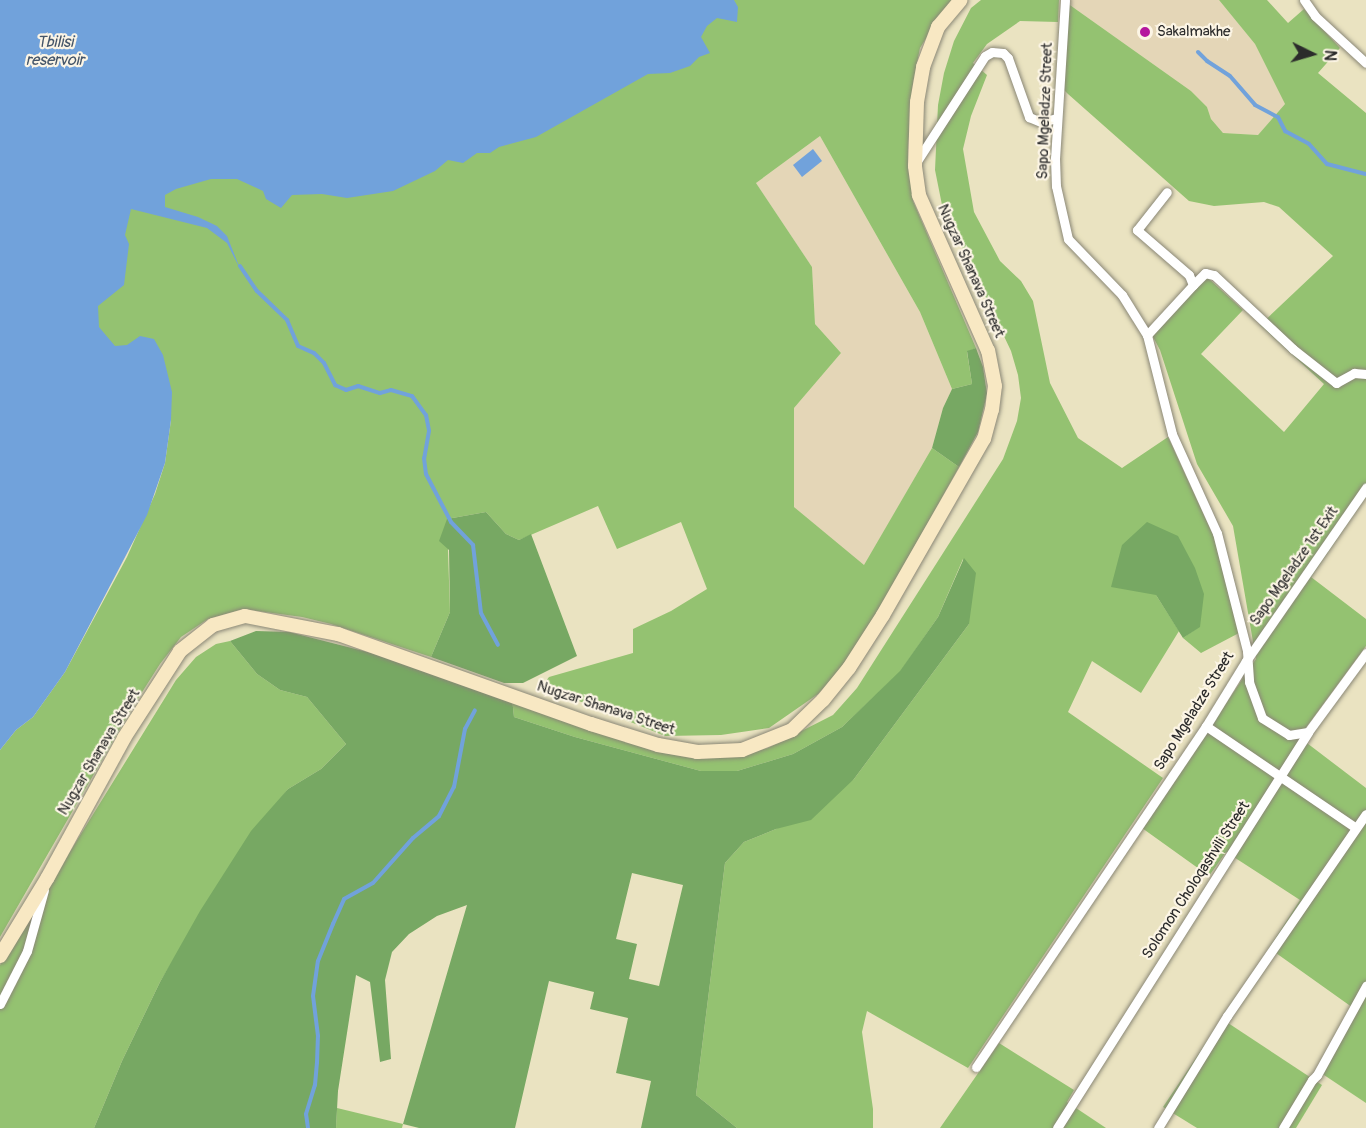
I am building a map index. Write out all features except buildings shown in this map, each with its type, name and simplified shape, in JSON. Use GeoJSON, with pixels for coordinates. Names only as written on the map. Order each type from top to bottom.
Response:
{"type":"FeatureCollection","features":[{"type":"Feature","properties":{"kind":"main road","name":"Nugzar Shanava Street"},"geometry":{"type":"LineString","coordinates":[[0,956],[48,877],[118,747],[180,651],[213,625],[245,616],[338,634],[658,745],[697,752],[742,750],[792,730],[849,668],[878,624],[984,439],[992,410],[995,386],[988,351],[919,195],[915,166],[917,102],[923,67],[938,27],[961,0]]}},
{"type":"Feature","properties":{"kind":"street","name":"Sapo Mgeladze Street"},"geometry":{"type":"LineString","coordinates":[[976,1067],[1206,726],[1246,661],[1247,651],[1217,533],[1172,434],[1147,335],[1122,295],[1068,239],[1056,186],[1056,117],[1065,0]]}},
{"type":"Feature","properties":{"kind":"street"},"geometry":{"type":"LineString","coordinates":[[1304,0],[1315,16],[1366,63]]}},
{"type":"Feature","properties":{"kind":"street"},"geometry":{"type":"LineString","coordinates":[[915,166],[946,113],[985,56],[992,52],[1003,53],[1008,58],[1029,117],[1041,122],[1056,117]]}},
{"type":"Feature","properties":{"kind":"street"},"geometry":{"type":"LineString","coordinates":[[1167,192],[1137,230],[1190,275],[1193,285]]}},
{"type":"Feature","properties":{"kind":"street"},"geometry":{"type":"LineString","coordinates":[[1147,335],[1205,273],[1214,275],[1293,349],[1336,383],[1354,373],[1366,374]]}},
{"type":"Feature","properties":{"kind":"street","name":"Sapo Mgeladze 1st Exit"},"geometry":{"type":"LineString","coordinates":[[1246,661],[1366,489]]}},
{"type":"Feature","properties":{"kind":"street","name":"Solomon Choloqashvili Street"},"geometry":{"type":"LineString","coordinates":[[1058,1128],[1308,732],[1366,652]]}},
{"type":"Feature","properties":{"kind":"street"},"geometry":{"type":"LineString","coordinates":[[1246,661],[1249,682],[1262,718],[1289,735],[1308,732]]}},
{"type":"Feature","properties":{"kind":"street"},"geometry":{"type":"LineString","coordinates":[[1206,726],[1356,828]]}},
{"type":"Feature","properties":{"kind":"street"},"geometry":{"type":"LineString","coordinates":[[1158,1128],[1227,1016],[1366,814]]}},
{"type":"Feature","properties":{"kind":"street"},"geometry":{"type":"LineString","coordinates":[[0,1004],[27,951],[48,877]]}},
{"type":"Feature","properties":{"kind":"street"},"geometry":{"type":"LineString","coordinates":[[1283,1128],[1312,1080],[1317,1076],[1366,986]]}},
{"type":"Feature","properties":{"kind":"shaded area"},"geometry":{"type":"Polygon","coordinates":[[[1067,0],[1219,0],[1255,44],[1285,104],[1258,135],[1223,133],[1211,119],[1207,107],[1191,91],[1067,3],[1067,0]]]}},
{"type":"Feature","properties":{"kind":"shaded area"},"geometry":{"type":"Polygon","coordinates":[[[820,136],[920,312],[952,389],[943,408],[932,448],[864,566],[794,507],[794,408],[841,353],[815,324],[812,267],[756,183],[820,136]]]}},
{"type":"Feature","properties":{"kind":"green space"},"geometry":{"type":"Polygon","coordinates":[[[593,0],[954,0],[943,11],[920,48],[913,83],[908,150],[913,201],[976,348],[967,352],[972,384],[952,389],[920,312],[820,136],[756,183],[812,267],[815,324],[841,353],[794,408],[794,507],[864,565],[932,448],[959,467],[855,653],[818,694],[769,728],[721,735],[665,736],[542,686],[549,677],[633,653],[633,629],[671,611],[707,589],[681,522],[617,549],[598,506],[519,540],[506,534],[486,512],[447,519],[450,612],[431,657],[331,624],[302,617],[244,609],[208,619],[181,637],[160,664],[132,708],[0,937],[0,750],[16,730],[33,717],[65,672],[127,557],[155,494],[165,463],[171,420],[135,392],[34,240],[593,0]]]}},
{"type":"Feature","properties":{"kind":"green space"},"geometry":{"type":"Polygon","coordinates":[[[981,0],[1059,0],[1058,22],[1020,21],[987,44],[973,63],[987,75],[971,116],[963,149],[974,212],[1000,261],[1021,281],[1033,301],[1050,383],[1078,438],[1122,468],[1168,437],[1214,537],[1239,633],[1201,653],[1183,638],[1200,626],[1156,595],[1179,631],[1141,693],[1092,661],[1068,712],[1163,778],[968,1068],[867,1011],[862,1032],[873,1109],[873,1128],[737,1128],[696,1095],[725,863],[744,842],[776,829],[854,779],[969,624],[963,559],[938,617],[900,672],[842,727],[793,754],[737,771],[701,771],[575,737],[514,717],[512,698],[653,751],[697,759],[738,756],[768,748],[833,715],[857,688],[1003,459],[1017,421],[1021,398],[1018,375],[1011,351],[942,205],[935,170],[938,105],[944,73],[954,41],[971,8],[981,0]]]}},
{"type":"Feature","properties":{"kind":"green space"},"geometry":{"type":"Polygon","coordinates":[[[1219,0],[1267,0],[1288,23],[1304,9],[1340,48],[1318,73],[1366,113],[1366,497],[1311,577],[1366,619],[1366,646],[1299,737],[1366,788],[1366,1103],[1321,1073],[1356,1010],[1269,948],[1300,900],[1226,852],[1209,876],[1142,828],[1256,659],[1233,526],[1197,464],[1160,350],[1152,335],[1207,277],[1243,310],[1201,354],[1284,432],[1324,384],[1260,325],[1333,256],[1279,207],[1264,202],[1214,206],[1189,201],[1068,94],[1060,86],[1067,3],[1191,91],[1207,107],[1211,119],[1223,133],[1258,135],[1285,104],[1255,44],[1219,0]]]}},
{"type":"Feature","properties":{"kind":"green space"},"geometry":{"type":"Polygon","coordinates":[[[976,348],[983,367],[987,394],[978,432],[959,467],[932,448],[943,408],[952,389],[972,384],[967,351],[976,348]]]}},
{"type":"Feature","properties":{"kind":"green space"},"geometry":{"type":"Polygon","coordinates":[[[486,512],[506,534],[519,540],[531,534],[577,656],[523,683],[504,683],[431,657],[450,612],[449,550],[439,541],[447,519],[486,512]]]}},
{"type":"Feature","properties":{"kind":"green space"},"geometry":{"type":"Polygon","coordinates":[[[1147,522],[1178,536],[1195,568],[1204,594],[1200,627],[1183,638],[1156,595],[1111,587],[1122,545],[1147,522]]]}},
{"type":"Feature","properties":{"kind":"green space"},"geometry":{"type":"Polygon","coordinates":[[[964,558],[976,573],[969,624],[854,779],[811,820],[776,829],[744,842],[725,863],[696,1095],[737,1128],[641,1128],[651,1081],[616,1073],[628,1018],[590,1009],[594,992],[549,981],[515,1128],[419,1128],[403,1124],[467,905],[437,916],[409,934],[392,952],[385,980],[391,1059],[380,1062],[370,982],[356,975],[338,1091],[336,1128],[94,1128],[122,1061],[160,982],[200,911],[251,831],[288,789],[321,769],[346,744],[307,697],[280,690],[257,674],[230,641],[256,631],[289,632],[391,658],[512,698],[514,717],[575,737],[701,771],[737,771],[793,754],[842,727],[900,671],[938,617],[964,558]],[[632,873],[616,939],[637,944],[629,979],[659,986],[683,885],[632,873]]]}},
{"type":"Feature","properties":{"kind":"green space"},"geometry":{"type":"Polygon","coordinates":[[[230,641],[257,674],[280,690],[307,697],[346,744],[321,769],[288,789],[227,870],[160,982],[122,1061],[94,1128],[0,1128],[0,965],[176,680],[196,657],[216,644],[230,641]]]}},
{"type":"Feature","properties":{"kind":"green space"},"geometry":{"type":"Polygon","coordinates":[[[1222,1019],[1322,1085],[1296,1128],[1197,1128],[1163,1107],[1222,1019]]]}},
{"type":"Feature","properties":{"kind":"green space"},"geometry":{"type":"Polygon","coordinates":[[[999,1043],[1074,1090],[1067,1102],[1106,1128],[940,1128],[999,1043]]]}},
{"type":"Feature","properties":{"kind":"green space"},"geometry":{"type":"Polygon","coordinates":[[[337,1108],[403,1124],[402,1128],[336,1128],[337,1108]]]}},
{"type":"Feature","properties":{"kind":"water","name":"Tbilisi reservoir"},"geometry":{"type":"Polygon","coordinates":[[[0,0],[734,0],[738,7],[737,22],[717,18],[707,26],[701,37],[710,53],[699,57],[690,66],[670,73],[648,74],[536,137],[499,147],[490,153],[477,153],[463,163],[448,160],[435,171],[393,191],[347,198],[322,194],[292,195],[281,208],[266,199],[263,191],[237,179],[211,179],[176,189],[165,195],[165,207],[198,217],[217,226],[227,236],[241,271],[227,243],[207,228],[131,209],[125,235],[129,244],[124,285],[98,306],[99,327],[115,346],[127,345],[140,336],[154,339],[163,355],[172,392],[165,463],[147,515],[65,672],[33,717],[16,730],[0,750],[0,0]]]}},
{"type":"Feature","properties":{"kind":"water"},"geometry":{"type":"Polygon","coordinates":[[[813,149],[822,161],[802,177],[793,165],[813,149]]]}},
{"type":"Feature","properties":{"kind":"waterway"},"geometry":{"type":"LineString","coordinates":[[1198,52],[1230,76],[1255,105],[1278,117],[1285,131],[1309,144],[1327,164],[1366,174]]}},
{"type":"Feature","properties":{"kind":"waterway"},"geometry":{"type":"LineString","coordinates":[[240,266],[257,291],[287,320],[298,346],[314,353],[324,363],[335,385],[346,390],[358,386],[380,393],[391,390],[412,396],[426,415],[429,431],[424,458],[426,474],[451,522],[473,545],[481,613],[498,645]]}},
{"type":"Feature","properties":{"kind":"waterway"},"geometry":{"type":"LineString","coordinates":[[308,1128],[306,1114],[315,1085],[317,1063],[318,1036],[313,996],[318,961],[344,899],[373,883],[413,838],[439,816],[454,787],[465,729],[475,710]]}},
{"type":"Feature","properties":{"kind":"place","name":"Sakalmakhe"},"geometry":{"type":"Point","coordinates":[1145,32]}}]}
